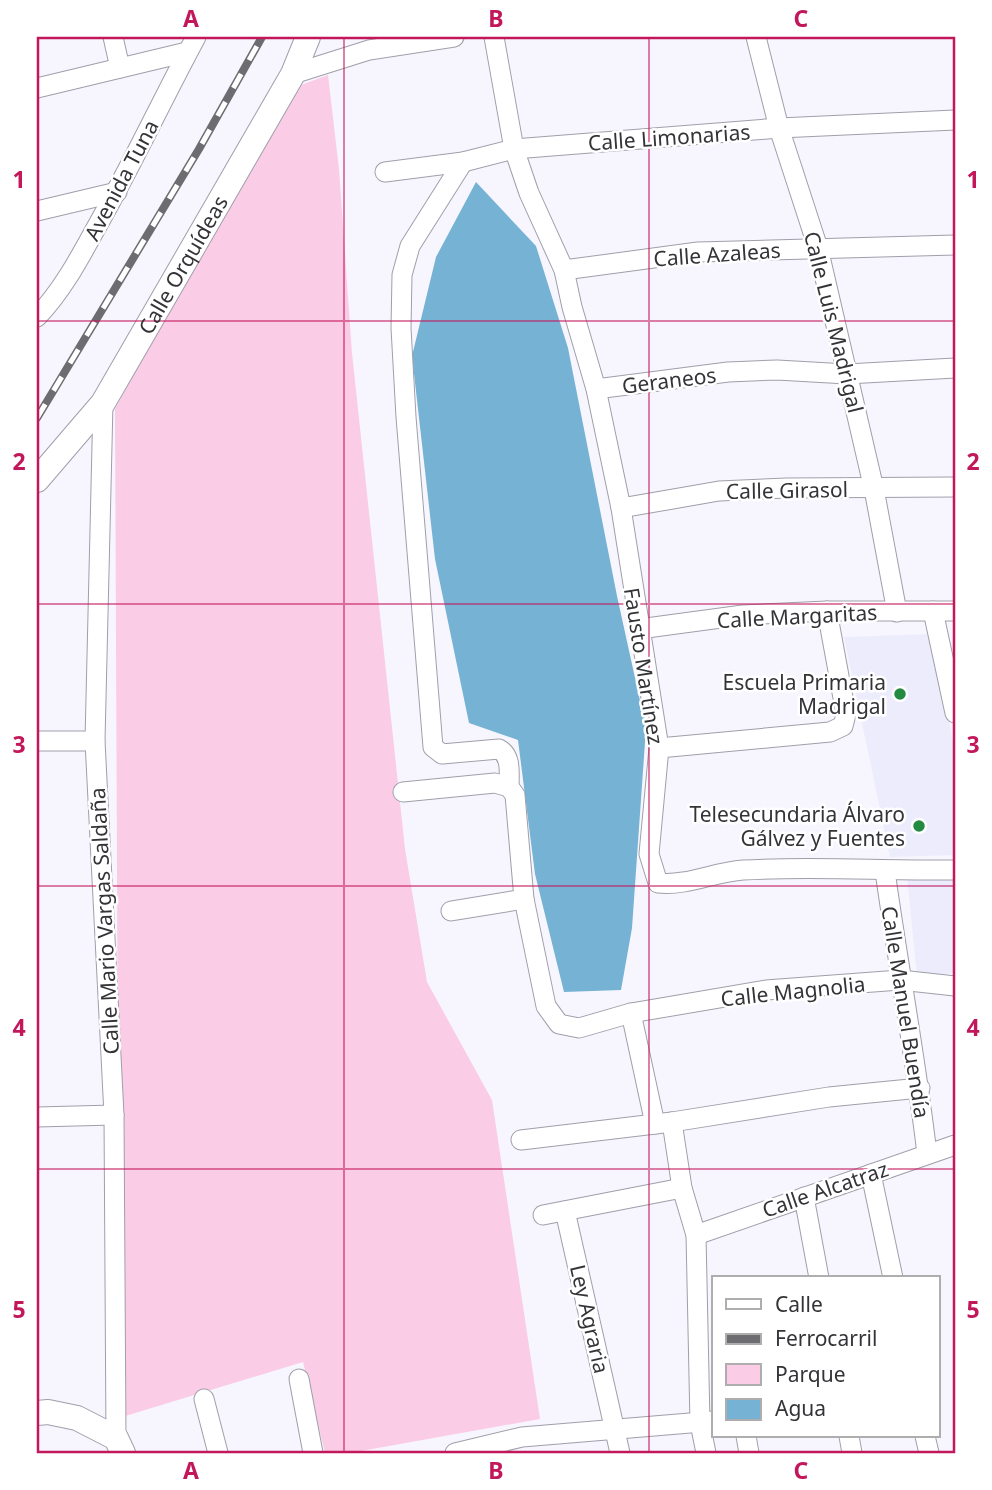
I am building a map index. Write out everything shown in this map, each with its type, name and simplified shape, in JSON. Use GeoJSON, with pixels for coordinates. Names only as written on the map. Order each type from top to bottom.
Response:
{"type":"FeatureCollection","features":[{"type":"Feature","properties":{"kind":"street"},"geometry":{"type":"LineString","coordinates":[[113,37],[120,68]]}},
{"type":"Feature","properties":{"kind":"street","name":"Calle Orquídeas"},"geometry":{"type":"LineString","coordinates":[[37,480],[103,403],[293,74],[308,37]]}},
{"type":"Feature","properties":{"kind":"street"},"geometry":{"type":"LineString","coordinates":[[293,74],[369,50],[454,37]]}},
{"type":"Feature","properties":{"kind":"street","name":"Geraneos"},"geometry":{"type":"LineString","coordinates":[[494,37],[514,149],[528,193],[564,270],[596,389],[728,372],[777,370],[847,374],[955,368]]}},
{"type":"Feature","properties":{"kind":"street","name":"Calle Luis Madrigal"},"geometry":{"type":"LineString","coordinates":[[756,37],[779,128],[818,248],[874,489],[898,612]]}},
{"type":"Feature","properties":{"kind":"street"},"geometry":{"type":"LineString","coordinates":[[37,88],[120,68],[191,45]]}},
{"type":"Feature","properties":{"kind":"street","name":"Avenida Tuna"},"geometry":{"type":"LineString","coordinates":[[37,317],[51,303],[117,192],[191,45]]}},
{"type":"Feature","properties":{"kind":"street","name":"Calle Limonarias"},"geometry":{"type":"LineString","coordinates":[[385,172],[463,162],[514,149],[779,128],[955,120]]}},
{"type":"Feature","properties":{"kind":"street","name":"Calle Magnolia"},"geometry":{"type":"LineString","coordinates":[[463,162],[410,247],[402,275],[401,328],[407,429],[433,747],[442,754],[499,749],[505,752],[508,759],[509,787],[515,795],[524,899],[546,1006],[559,1024],[579,1028],[631,1013],[766,990],[900,980],[955,987]]}},
{"type":"Feature","properties":{"kind":"street"},"geometry":{"type":"LineString","coordinates":[[37,211],[117,192]]}},
{"type":"Feature","properties":{"kind":"street","name":"Calle Azaleas"},"geometry":{"type":"LineString","coordinates":[[564,270],[698,252],[955,245]]}},
{"type":"Feature","properties":{"kind":"street","name":"Fausto Martínez"},"geometry":{"type":"LineString","coordinates":[[596,389],[621,508],[659,748],[649,854],[658,883],[676,885],[749,870],[790,868],[884,871]]}},
{"type":"Feature","properties":{"kind":"street","name":"Calle Mario Vargas Saldaña"},"geometry":{"type":"LineString","coordinates":[[103,403],[95,741],[114,1115],[119,1446]]}},
{"type":"Feature","properties":{"kind":"street","name":"Calle Girasol"},"geometry":{"type":"LineString","coordinates":[[621,508],[719,491],[955,487]]}},
{"type":"Feature","properties":{"kind":"street"},"geometry":{"type":"LineString","coordinates":[[659,748],[830,732],[843,726],[846,715],[827,611]]}},
{"type":"Feature","properties":{"kind":"street","name":"Calle Margaritas"},"geometry":{"type":"LineString","coordinates":[[639,629],[743,615],[827,611],[955,611]]}},
{"type":"Feature","properties":{"kind":"street"},"geometry":{"type":"LineString","coordinates":[[933,611],[955,713]]}},
{"type":"Feature","properties":{"kind":"street"},"geometry":{"type":"LineString","coordinates":[[37,741],[95,741]]}},
{"type":"Feature","properties":{"kind":"street"},"geometry":{"type":"LineString","coordinates":[[403,792],[495,783],[509,787]]}},
{"type":"Feature","properties":{"kind":"street"},"geometry":{"type":"LineString","coordinates":[[884,871],[955,870]]}},
{"type":"Feature","properties":{"kind":"street","name":"Calle Manuel Buendía"},"geometry":{"type":"LineString","coordinates":[[884,871],[920,1088],[927,1154]]}},
{"type":"Feature","properties":{"kind":"street"},"geometry":{"type":"LineString","coordinates":[[451,911],[524,899]]}},
{"type":"Feature","properties":{"kind":"street"},"geometry":{"type":"LineString","coordinates":[[631,1013],[696,1235],[707,1422],[706,1453]]}},
{"type":"Feature","properties":{"kind":"street"},"geometry":{"type":"LineString","coordinates":[[521,1140],[664,1123],[829,1097],[920,1088]]}},
{"type":"Feature","properties":{"kind":"street"},"geometry":{"type":"LineString","coordinates":[[37,1117],[114,1115]]}},
{"type":"Feature","properties":{"kind":"street","name":"Calle Alcatraz"},"geometry":{"type":"LineString","coordinates":[[696,1235],[955,1144]]}},
{"type":"Feature","properties":{"kind":"street"},"geometry":{"type":"LineString","coordinates":[[871,1174],[893,1276]]}},
{"type":"Feature","properties":{"kind":"street"},"geometry":{"type":"LineString","coordinates":[[543,1215],[682,1188]]}},
{"type":"Feature","properties":{"kind":"street"},"geometry":{"type":"LineString","coordinates":[[804,1197],[819,1276]]}},
{"type":"Feature","properties":{"kind":"street","name":"Ley Agraria"},"geometry":{"type":"LineString","coordinates":[[565,1211],[620,1453]]}},
{"type":"Feature","properties":{"kind":"street"},"geometry":{"type":"LineString","coordinates":[[299,1379],[313,1453]]}},
{"type":"Feature","properties":{"kind":"street"},"geometry":{"type":"LineString","coordinates":[[204,1399],[218,1453]]}},
{"type":"Feature","properties":{"kind":"street"},"geometry":{"type":"LineString","coordinates":[[37,1413],[48,1412],[77,1418],[119,1446]]}},
{"type":"Feature","properties":{"kind":"street"},"geometry":{"type":"LineString","coordinates":[[455,1453],[523,1445],[616,1428],[707,1422]]}},
{"type":"Feature","properties":{"kind":"shaded area","name":"Escuela Primaria Madrigal"},"geometry":{"type":"Polygon","coordinates":[[[931,634],[955,751],[955,855],[890,857],[844,637],[931,634]]]}},
{"type":"Feature","properties":{"kind":"shaded area"},"geometry":{"type":"Polygon","coordinates":[[[907,876],[955,880],[955,973],[917,977],[907,876]]]}},
{"type":"Feature","properties":{"kind":"green space"},"geometry":{"type":"Polygon","coordinates":[[[328,75],[339,169],[352,353],[405,849],[427,982],[492,1100],[540,1419],[350,1453],[325,1453],[303,1362],[122,1417],[115,409],[290,89],[328,75]]]}},
{"type":"Feature","properties":{"kind":"water"},"geometry":{"type":"Polygon","coordinates":[[[476,182],[536,246],[568,348],[646,728],[632,928],[621,990],[564,992],[535,874],[518,740],[469,723],[435,559],[412,356],[436,257],[476,182]]]}},
{"type":"Feature","properties":{"kind":"railway"},"geometry":{"type":"LineString","coordinates":[[37,418],[199,149],[262,37]]}},
{"type":"Feature","properties":{"kind":"place","name":"Escuela Primaria Madrigal"},"geometry":{"type":"Point","coordinates":[900,694]}},
{"type":"Feature","properties":{"kind":"place","name":"Telesecundaria Álvaro Gálvez y Fuentes"},"geometry":{"type":"Point","coordinates":[919,826]}}]}
